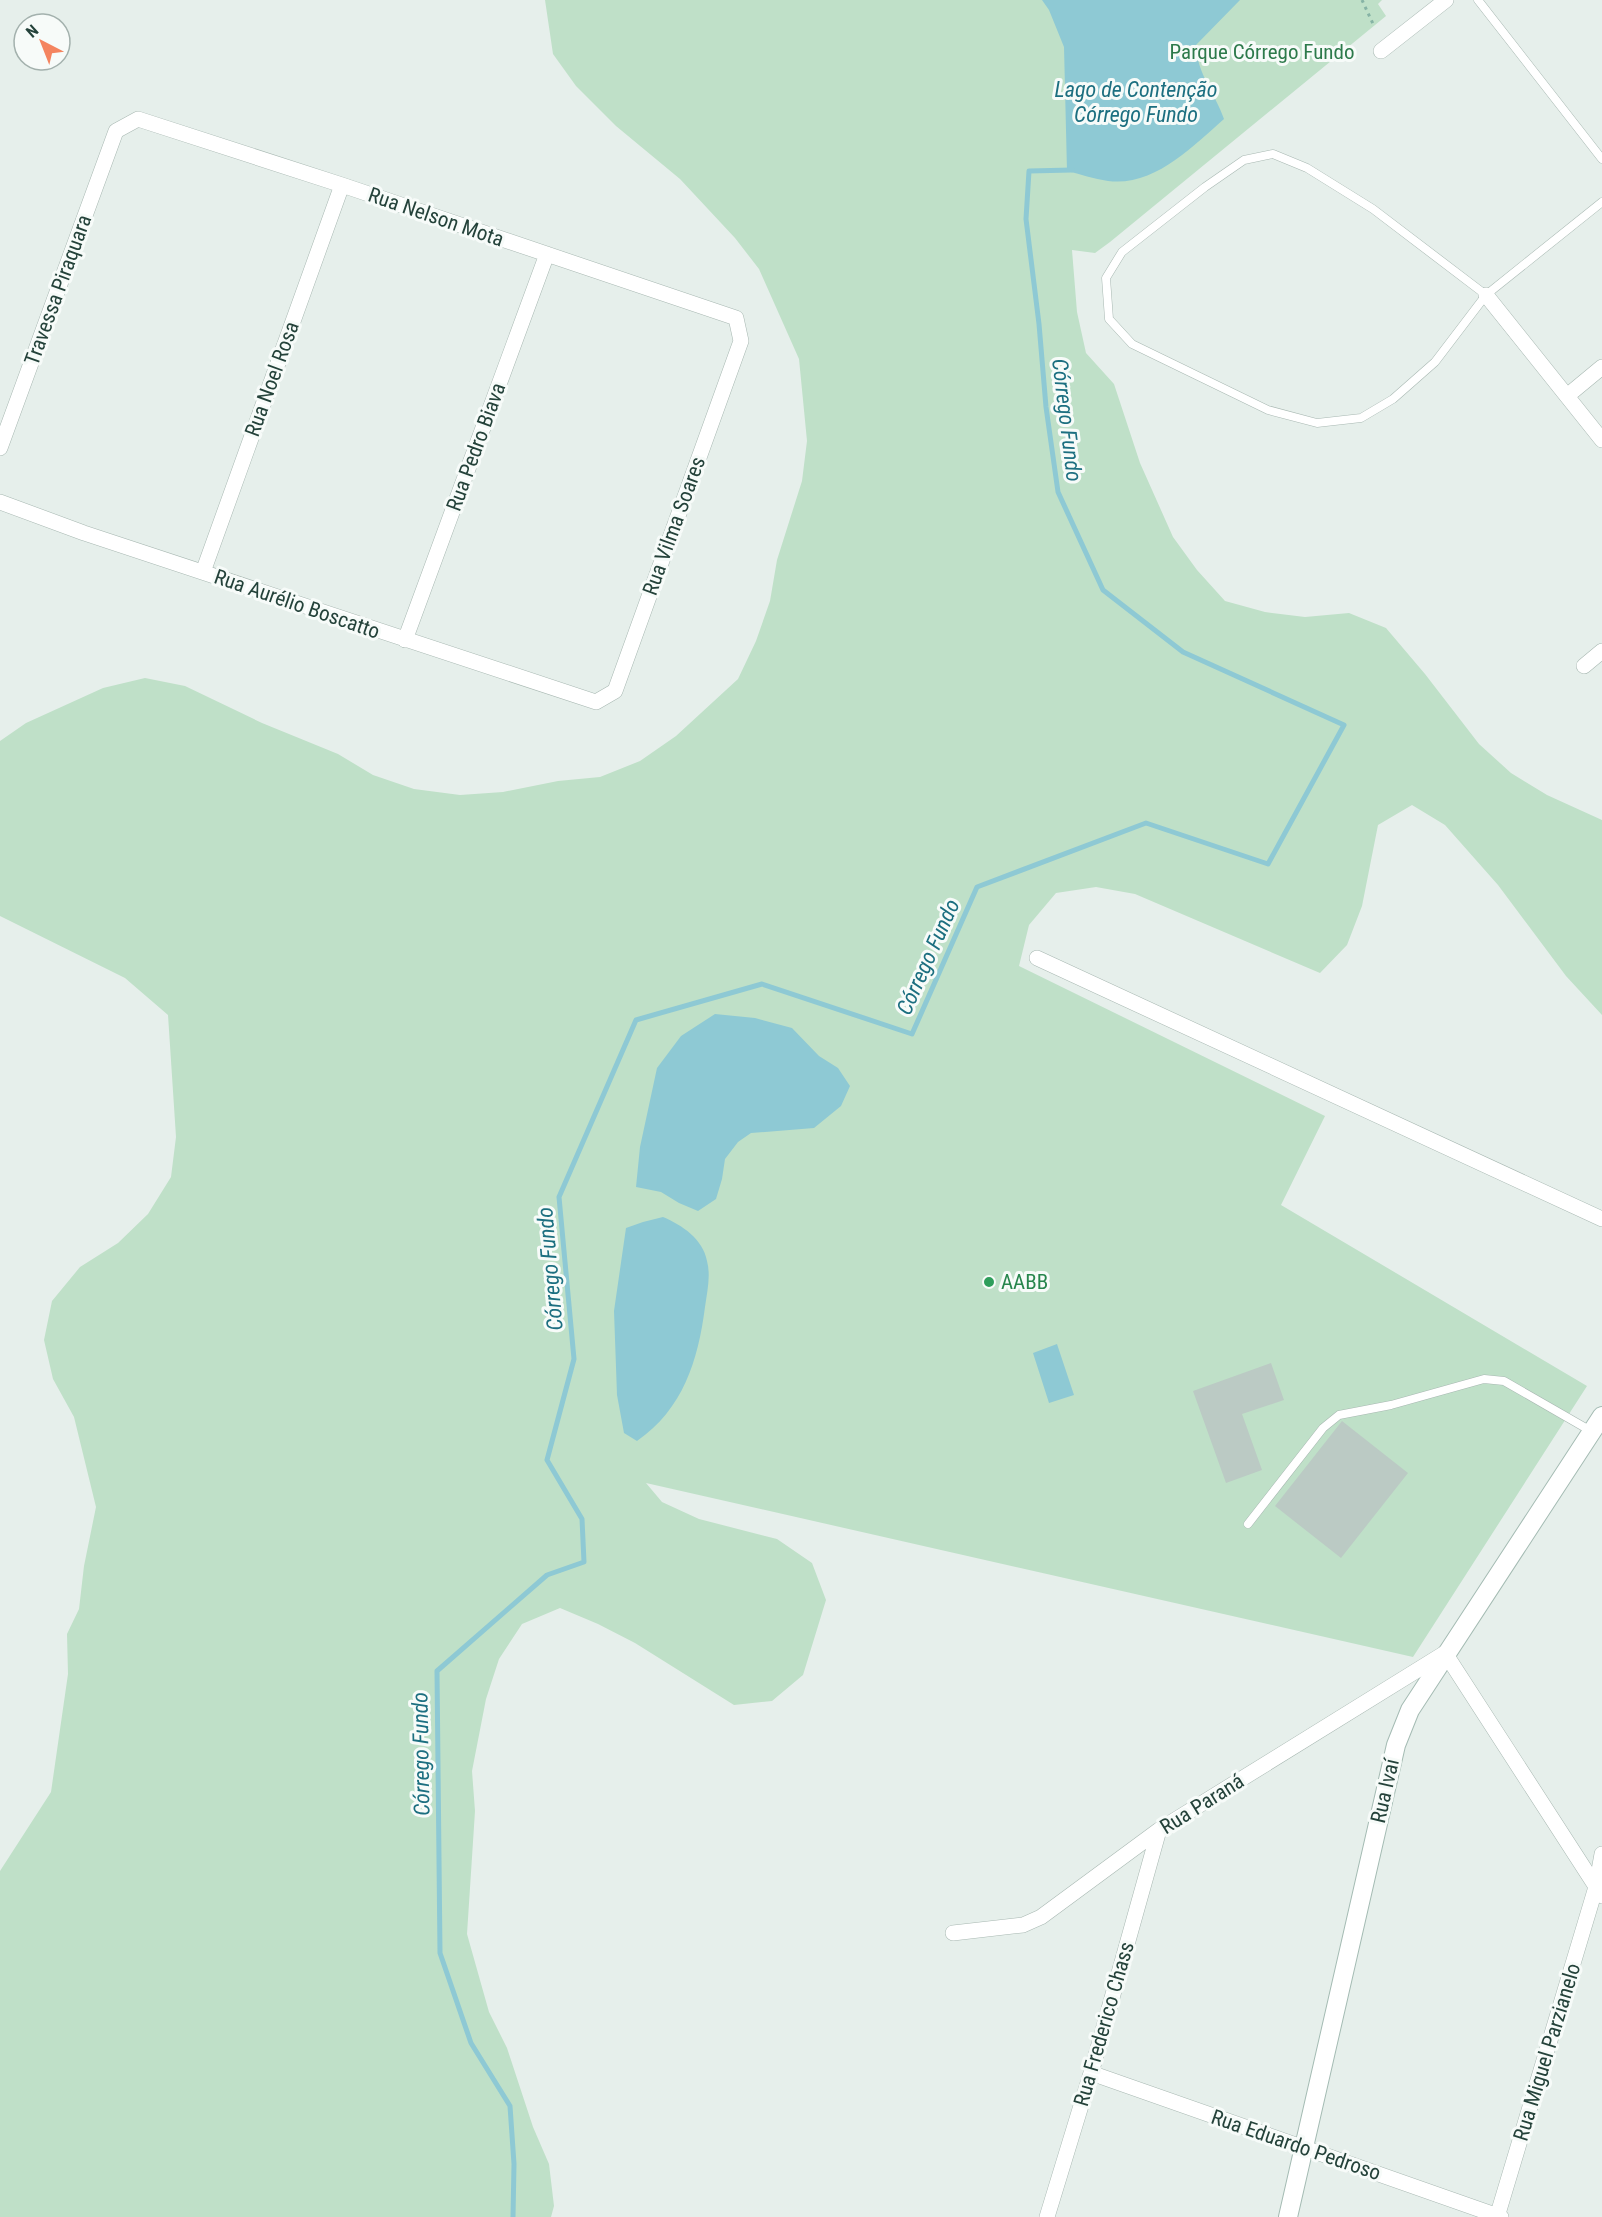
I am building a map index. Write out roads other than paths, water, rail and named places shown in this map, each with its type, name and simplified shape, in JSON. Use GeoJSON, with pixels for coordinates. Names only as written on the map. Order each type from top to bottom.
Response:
{"type":"FeatureCollection","features":[{"type":"Feature","properties":{"kind":"main road","name":"Rua Ivaí"},"geometry":{"type":"LineString","coordinates":[[1288,2217],[1396,1745],[1410,1710],[1445,1653],[1602,1416]]}},
{"type":"Feature","properties":{"kind":"street"},"geometry":{"type":"LineString","coordinates":[[1381,51],[1446,0]]}},
{"type":"Feature","properties":{"kind":"street","name":"Rua Nelson Mota"},"geometry":{"type":"LineString","coordinates":[[116,131],[138,119],[342,185],[736,318],[741,341]]}},
{"type":"Feature","properties":{"kind":"street","name":"Travessa Piraquara"},"geometry":{"type":"LineString","coordinates":[[0,448],[116,131]]}},
{"type":"Feature","properties":{"kind":"street","name":"Rua Noel Rosa"},"geometry":{"type":"LineString","coordinates":[[202,572],[342,185]]}},
{"type":"Feature","properties":{"kind":"street","name":"Rua Pedro Biava"},"geometry":{"type":"LineString","coordinates":[[405,640],[547,254]]}},
{"type":"Feature","properties":{"kind":"street"},"geometry":{"type":"LineString","coordinates":[[1486,295],[1602,440]]}},
{"type":"Feature","properties":{"kind":"street","name":"Rua Vilma Soares"},"geometry":{"type":"LineString","coordinates":[[596,702],[615,691],[741,341]]}},
{"type":"Feature","properties":{"kind":"street"},"geometry":{"type":"LineString","coordinates":[[1567,396],[1602,367]]}},
{"type":"Feature","properties":{"kind":"street","name":"Rua Aurélio Boscatto"},"geometry":{"type":"LineString","coordinates":[[0,502],[84,533],[596,702]]}},
{"type":"Feature","properties":{"kind":"street"},"geometry":{"type":"LineString","coordinates":[[1584,666],[1602,651]]}},
{"type":"Feature","properties":{"kind":"street"},"geometry":{"type":"LineString","coordinates":[[1037,958],[1602,1219]]}},
{"type":"Feature","properties":{"kind":"street"},"geometry":{"type":"LineString","coordinates":[[1445,1653],[1599,1892]]}},
{"type":"Feature","properties":{"kind":"street","name":"Rua Paraná"},"geometry":{"type":"LineString","coordinates":[[953,1933],[1023,1925],[1041,1917],[1159,1830],[1445,1653]]}},
{"type":"Feature","properties":{"kind":"street","name":"Rua Frederico Chass"},"geometry":{"type":"LineString","coordinates":[[1047,2217],[1091,2073],[1159,1830]]}},
{"type":"Feature","properties":{"kind":"street","name":"Rua Miguel Parzianelo"},"geometry":{"type":"LineString","coordinates":[[1499,2217],[1599,1892],[1602,1854]]}},
{"type":"Feature","properties":{"kind":"street","name":"Rua Eduardo Pedroso"},"geometry":{"type":"LineString","coordinates":[[1091,2073],[1499,2217]]}},
{"type":"Feature","properties":{"kind":"lane"},"geometry":{"type":"LineString","coordinates":[[1478,0],[1602,159]]}},
{"type":"Feature","properties":{"kind":"lane"},"geometry":{"type":"LineString","coordinates":[[1486,295],[1373,209],[1307,168],[1273,154],[1244,160],[1205,188],[1122,252],[1106,278],[1109,319],[1132,344],[1268,410],[1317,423],[1361,418],[1393,399],[1435,362],[1486,295],[1602,202]]}},
{"type":"Feature","properties":{"kind":"lane"},"geometry":{"type":"LineString","coordinates":[[1248,1524],[1323,1428],[1339,1415],[1391,1405],[1484,1379],[1504,1381],[1592,1432]]}},
{"type":"Feature","properties":{"kind":"water","name":"Lago de Contenção Córrego Fundo"},"geometry":{"type":"Polygon","coordinates":[[[1042,0],[1240,0],[1196,45],[1203,74],[1224,119],[1171,163],[1141,178],[1108,181],[1067,171],[1064,47],[1049,10],[1042,0]]]}},
{"type":"Feature","properties":{"kind":"water"},"geometry":{"type":"Polygon","coordinates":[[[715,1014],[755,1018],[792,1028],[819,1056],[838,1068],[850,1086],[841,1106],[814,1128],[751,1133],[738,1142],[725,1159],[716,1199],[698,1211],[661,1192],[636,1187],[640,1147],[657,1068],[681,1036],[715,1014]]]}},
{"type":"Feature","properties":{"kind":"water"},"geometry":{"type":"Polygon","coordinates":[[[663,1217],[691,1234],[701,1246],[709,1272],[708,1284],[698,1346],[686,1382],[666,1414],[637,1441],[624,1433],[617,1395],[614,1311],[626,1228],[663,1217]]]}},
{"type":"Feature","properties":{"kind":"water"},"geometry":{"type":"Polygon","coordinates":[[[1057,1344],[1074,1395],[1049,1403],[1033,1353],[1057,1344]]]}},
{"type":"Feature","properties":{"kind":"waterway","name":"Córrego Fundo"},"geometry":{"type":"LineString","coordinates":[[513,2217],[514,2164],[510,2106],[471,2043],[440,1953],[437,1671],[547,1575],[584,1562],[582,1519],[547,1460],[574,1359],[559,1197],[636,1020],[762,984],[912,1034],[977,887],[1146,823],[1268,864],[1344,725],[1183,652],[1103,590],[1058,492],[1046,407],[1039,324],[1026,219],[1029,171],[1072,170]]}},
{"type":"Feature","properties":{"kind":"place","name":"AABB"},"geometry":{"type":"Point","coordinates":[989,1282]}},
{"type":"Feature","properties":{"kind":"park label","name":"Parque Córrego Fundo"},"geometry":{"type":"Point","coordinates":[1262,52]}}]}
